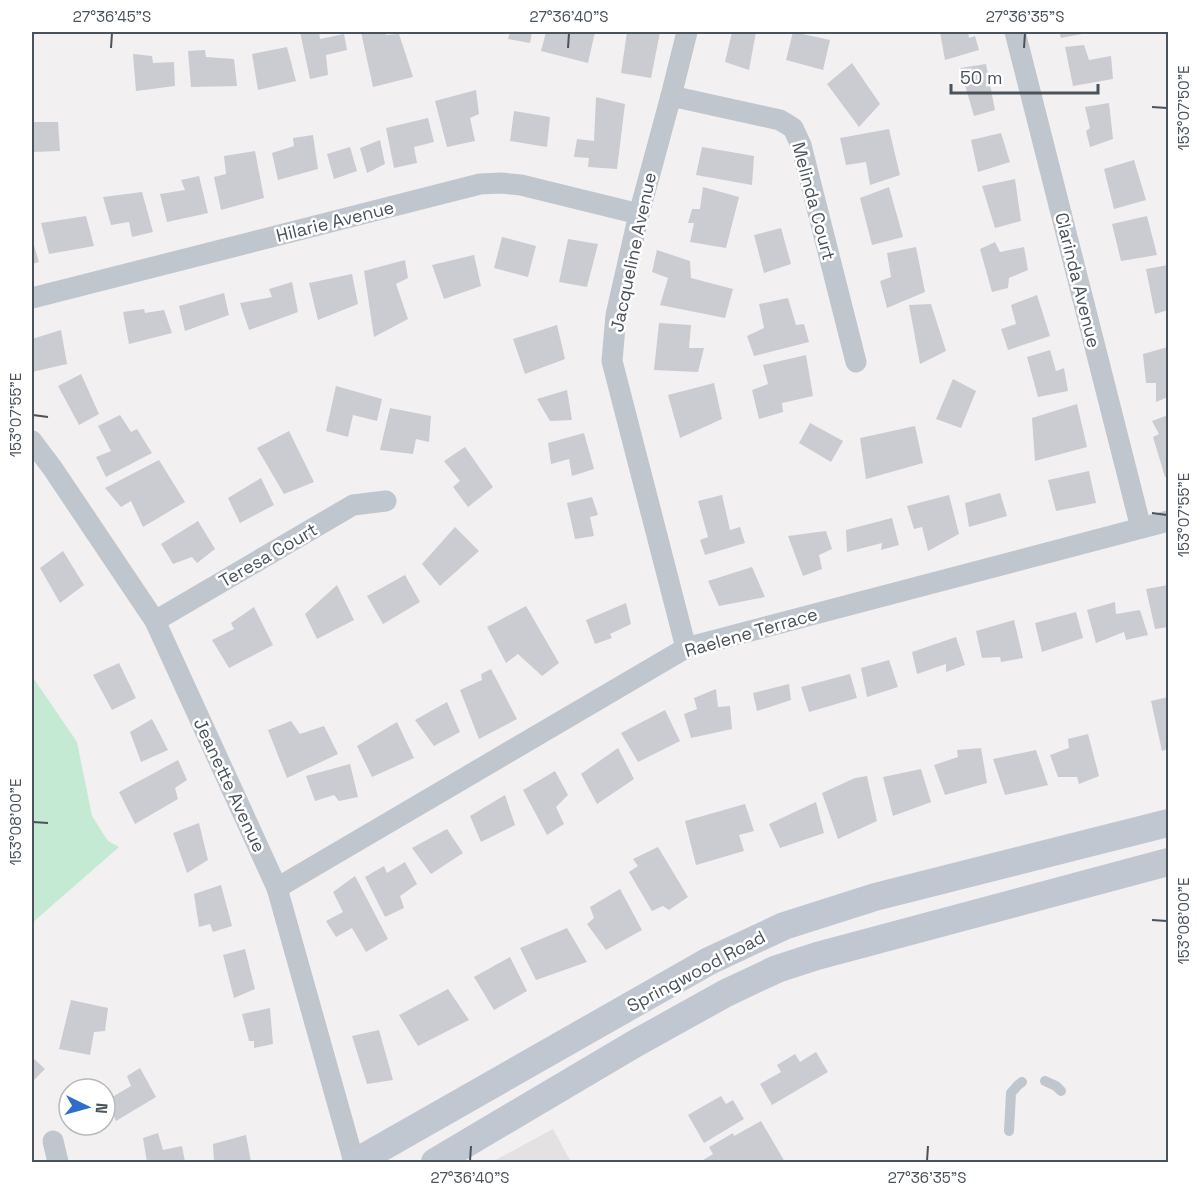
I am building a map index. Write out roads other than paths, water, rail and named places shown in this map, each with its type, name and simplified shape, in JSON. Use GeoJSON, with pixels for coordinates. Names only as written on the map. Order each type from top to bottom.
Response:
{"type":"FeatureCollection","features":[{"type":"Feature","properties":{"kind":"main road","name":"Springwood Road"},"geometry":{"type":"LineString","coordinates":[[355,1162],[709,960],[784,926],[875,897],[1168,823]]}},
{"type":"Feature","properties":{"kind":"main road","name":"Springwood Road"},"geometry":{"type":"LineString","coordinates":[[435,1162],[463,1151],[636,1043],[726,993],[777,969],[816,956],[1168,862]]}},
{"type":"Feature","properties":{"kind":"main road"},"geometry":{"type":"LineString","coordinates":[[1138,870],[1168,880]]}},
{"type":"Feature","properties":{"kind":"street","name":"Jacqueline Avenue"},"geometry":{"type":"LineString","coordinates":[[686,648],[612,361],[616,315],[639,214],[687,32]]}},
{"type":"Feature","properties":{"kind":"street","name":"Clarinda Avenue"},"geometry":{"type":"LineString","coordinates":[[1015,32],[1141,528]]}},
{"type":"Feature","properties":{"kind":"street","name":"Melinda Court"},"geometry":{"type":"LineString","coordinates":[[671,96],[780,120],[793,128],[801,145],[856,362]]}},
{"type":"Feature","properties":{"kind":"street","name":"Hilarie Avenue"},"geometry":{"type":"LineString","coordinates":[[32,298],[480,184],[521,185],[639,214]]}},
{"type":"Feature","properties":{"kind":"street","name":"Jeanette Avenue"},"geometry":{"type":"LineString","coordinates":[[32,441],[54,469],[155,621],[277,888],[355,1162]]}},
{"type":"Feature","properties":{"kind":"street","name":"Teresa Court"},"geometry":{"type":"LineString","coordinates":[[155,621],[353,505],[386,501]]}},
{"type":"Feature","properties":{"kind":"street","name":"Raelene Terrace"},"geometry":{"type":"LineString","coordinates":[[277,888],[686,648],[1168,521]]}},
{"type":"Feature","properties":{"kind":"street"},"geometry":{"type":"LineString","coordinates":[[53,1141],[58,1162]]}},
{"type":"Feature","properties":{"kind":"lane"},"geometry":{"type":"LineString","coordinates":[[1046,1081],[1061,1090]]}},
{"type":"Feature","properties":{"kind":"lane"},"geometry":{"type":"LineString","coordinates":[[1009,1131],[1011,1093],[1022,1082]]}}]}
